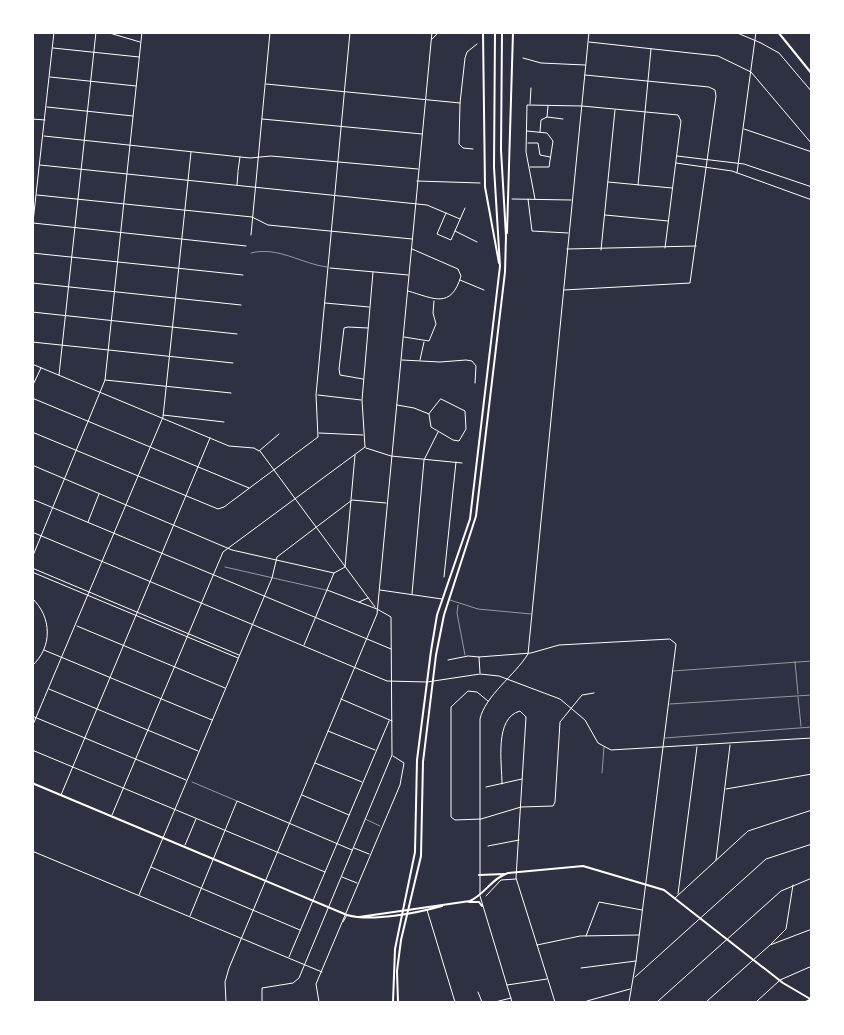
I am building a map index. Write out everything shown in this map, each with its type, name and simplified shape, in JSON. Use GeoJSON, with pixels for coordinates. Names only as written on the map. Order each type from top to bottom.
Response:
{"type":"FeatureCollection","features":[{"type":"Feature","properties":{"kind":"highway"},"geometry":{"type":"LineString","coordinates":[[806,1002],[812,999]]}},
{"type":"Feature","properties":{"kind":"main road"},"geometry":{"type":"LineString","coordinates":[[176,32],[277,32]]}},
{"type":"Feature","properties":{"kind":"main road"},"geometry":{"type":"LineString","coordinates":[[191,32],[202,32]]}},
{"type":"Feature","properties":{"kind":"main road"},"geometry":{"type":"LineString","coordinates":[[483,32],[485,187],[500,266]]}},
{"type":"Feature","properties":{"kind":"main road"},"geometry":{"type":"LineString","coordinates":[[393,1002],[393,965],[415,852],[417,760],[434,629],[442,599],[470,519],[500,266],[494,167],[495,32]]}},
{"type":"Feature","properties":{"kind":"main road"},"geometry":{"type":"LineString","coordinates":[[502,32],[501,150],[506,236]]}},
{"type":"Feature","properties":{"kind":"main road"},"geometry":{"type":"LineString","coordinates":[[398,1002],[398,961],[407,912],[421,856],[423,762],[432,682],[448,599],[476,516],[505,272],[513,32]]}},
{"type":"Feature","properties":{"kind":"main road"},"geometry":{"type":"LineString","coordinates":[[778,32],[812,74]]}},
{"type":"Feature","properties":{"kind":"main road"},"geometry":{"type":"LineString","coordinates":[[32,783],[346,914],[360,916],[407,912],[464,902],[479,902],[482,906]]}},
{"type":"Feature","properties":{"kind":"main road"},"geometry":{"type":"LineString","coordinates":[[480,876],[581,866],[664,890],[780,980],[812,999]]}},
{"type":"Feature","properties":{"kind":"main road"},"geometry":{"type":"LineString","coordinates":[[464,902],[480,896],[496,878],[504,874]]}},
{"type":"Feature","properties":{"kind":"street"},"geometry":{"type":"LineString","coordinates":[[32,231],[54,32]]}},
{"type":"Feature","properties":{"kind":"street"},"geometry":{"type":"LineString","coordinates":[[59,376],[96,32]]}},
{"type":"Feature","properties":{"kind":"street"},"geometry":{"type":"LineString","coordinates":[[106,32],[141,42]]}},
{"type":"Feature","properties":{"kind":"street"},"geometry":{"type":"LineString","coordinates":[[32,432],[220,509],[316,439],[318,433],[316,395],[350,32]]}},
{"type":"Feature","properties":{"kind":"street"},"geometry":{"type":"LineString","coordinates":[[226,1002],[225,979],[367,638],[377,609],[432,32]]}},
{"type":"Feature","properties":{"kind":"street"},"geometry":{"type":"LineString","coordinates":[[431,40],[439,32]]}},
{"type":"Feature","properties":{"kind":"street"},"geometry":{"type":"LineString","coordinates":[[512,1002],[480,896],[479,722],[482,711],[509,680],[528,654],[589,32]]}},
{"type":"Feature","properties":{"kind":"street"},"geometry":{"type":"LineString","coordinates":[[735,32],[779,53],[812,92]]}},
{"type":"Feature","properties":{"kind":"street"},"geometry":{"type":"LineString","coordinates":[[737,173],[756,32]]}},
{"type":"Feature","properties":{"kind":"street"},"geometry":{"type":"LineString","coordinates":[[32,558],[102,393],[105,380],[142,33]]}},
{"type":"Feature","properties":{"kind":"street"},"geometry":{"type":"LineString","coordinates":[[251,235],[270,33]]}},
{"type":"Feature","properties":{"kind":"street"},"geometry":{"type":"LineString","coordinates":[[588,42],[714,55],[751,72],[812,144]]}},
{"type":"Feature","properties":{"kind":"street"},"geometry":{"type":"LineString","coordinates":[[473,149],[463,148],[459,144],[460,103],[465,56],[476,44]]}},
{"type":"Feature","properties":{"kind":"street"},"geometry":{"type":"LineString","coordinates":[[53,48],[140,58]]}},
{"type":"Feature","properties":{"kind":"street"},"geometry":{"type":"LineString","coordinates":[[638,185],[652,48]]}},
{"type":"Feature","properties":{"kind":"street"},"geometry":{"type":"LineString","coordinates":[[523,58],[541,63],[586,65]]}},
{"type":"Feature","properties":{"kind":"street"},"geometry":{"type":"LineString","coordinates":[[563,290],[684,285],[691,281],[716,93],[711,87],[585,75]]}},
{"type":"Feature","properties":{"kind":"street"},"geometry":{"type":"LineString","coordinates":[[50,77],[137,86]]}},
{"type":"Feature","properties":{"kind":"street"},"geometry":{"type":"LineString","coordinates":[[265,84],[460,103]]}},
{"type":"Feature","properties":{"kind":"street"},"geometry":{"type":"LineString","coordinates":[[531,88],[526,143],[535,199]]}},
{"type":"Feature","properties":{"kind":"street"},"geometry":{"type":"LineString","coordinates":[[529,105],[615,109],[677,115],[681,119],[666,248]]}},
{"type":"Feature","properties":{"kind":"street"},"geometry":{"type":"LineString","coordinates":[[547,117],[548,105]]}},
{"type":"Feature","properties":{"kind":"street"},"geometry":{"type":"LineString","coordinates":[[47,107],[133,116]]}},
{"type":"Feature","properties":{"kind":"street"},"geometry":{"type":"LineString","coordinates":[[601,250],[615,109]]}},
{"type":"Feature","properties":{"kind":"street"},"geometry":{"type":"LineString","coordinates":[[540,132],[541,119],[547,117],[563,119]]}},
{"type":"Feature","properties":{"kind":"street"},"geometry":{"type":"LineString","coordinates":[[32,119],[45,120]]}},
{"type":"Feature","properties":{"kind":"street"},"geometry":{"type":"LineString","coordinates":[[262,119],[422,134]]}},
{"type":"Feature","properties":{"kind":"street"},"geometry":{"type":"LineString","coordinates":[[744,128],[812,152]]}},
{"type":"Feature","properties":{"kind":"street"},"geometry":{"type":"LineString","coordinates":[[526,131],[547,133],[552,136],[551,157],[547,168],[529,167]]}},
{"type":"Feature","properties":{"kind":"street"},"geometry":{"type":"LineString","coordinates":[[44,136],[240,157],[258,158],[271,156],[418,169]]}},
{"type":"Feature","properties":{"kind":"street"},"geometry":{"type":"LineString","coordinates":[[526,143],[538,143],[540,156],[551,157]]}},
{"type":"Feature","properties":{"kind":"street"},"geometry":{"type":"LineString","coordinates":[[32,727],[163,415],[191,152]]}},
{"type":"Feature","properties":{"kind":"street"},"geometry":{"type":"LineString","coordinates":[[676,156],[739,163],[812,187]]}},
{"type":"Feature","properties":{"kind":"street"},"geometry":{"type":"LineString","coordinates":[[237,186],[240,157]]}},
{"type":"Feature","properties":{"kind":"street"},"geometry":{"type":"LineString","coordinates":[[676,164],[737,173],[812,200]]}},
{"type":"Feature","properties":{"kind":"street"},"geometry":{"type":"LineString","coordinates":[[40,165],[415,204],[430,206],[460,219]]}},
{"type":"Feature","properties":{"kind":"street"},"geometry":{"type":"LineString","coordinates":[[417,181],[480,183]]}},
{"type":"Feature","properties":{"kind":"street"},"geometry":{"type":"LineString","coordinates":[[608,182],[672,188]]}},
{"type":"Feature","properties":{"kind":"street"},"geometry":{"type":"LineString","coordinates":[[37,194],[252,217],[268,225],[412,239]]}},
{"type":"Feature","properties":{"kind":"street"},"geometry":{"type":"LineString","coordinates":[[512,199],[572,200]]}},
{"type":"Feature","properties":{"kind":"street"},"geometry":{"type":"LineString","coordinates":[[528,199],[532,230],[569,233]]}},
{"type":"Feature","properties":{"kind":"street"},"geometry":{"type":"LineString","coordinates":[[446,212],[437,234],[451,240],[465,208]]}},
{"type":"Feature","properties":{"kind":"street"},"geometry":{"type":"LineString","coordinates":[[604,215],[669,221]]}},
{"type":"Feature","properties":{"kind":"street"},"geometry":{"type":"LineString","coordinates":[[33,223],[246,246]]}},
{"type":"Feature","properties":{"kind":"street"},"geometry":{"type":"LineString","coordinates":[[455,231],[477,242]]}},
{"type":"Feature","properties":{"kind":"street"},"geometry":{"type":"LineString","coordinates":[[567,250],[696,246]]}},
{"type":"Feature","properties":{"kind":"street"},"geometry":{"type":"LineString","coordinates":[[407,290],[434,300],[448,297],[460,280],[461,274],[458,269],[411,249]]}},
{"type":"Feature","properties":{"kind":"street"},"geometry":{"type":"LineString","coordinates":[[32,253],[243,275]]}},
{"type":"Feature","properties":{"kind":"street"},"geometry":{"type":"LineString","coordinates":[[328,268],[409,275]]}},
{"type":"Feature","properties":{"kind":"street"},"geometry":{"type":"LineString","coordinates":[[365,447],[362,400],[374,272]]}},
{"type":"Feature","properties":{"kind":"street"},"geometry":{"type":"LineString","coordinates":[[460,280],[484,290]]}},
{"type":"Feature","properties":{"kind":"street"},"geometry":{"type":"LineString","coordinates":[[32,283],[241,305]]}},
{"type":"Feature","properties":{"kind":"street"},"geometry":{"type":"LineString","coordinates":[[403,337],[424,342],[430,340],[436,324],[433,312],[434,300]]}},
{"type":"Feature","properties":{"kind":"street"},"geometry":{"type":"LineString","coordinates":[[325,303],[370,308]]}},
{"type":"Feature","properties":{"kind":"street"},"geometry":{"type":"LineString","coordinates":[[32,312],[237,334]]}},
{"type":"Feature","properties":{"kind":"street"},"geometry":{"type":"LineString","coordinates":[[364,379],[343,377],[340,375],[339,369],[344,328],[368,328]]}},
{"type":"Feature","properties":{"kind":"street"},"geometry":{"type":"LineString","coordinates":[[32,342],[233,363]]}},
{"type":"Feature","properties":{"kind":"street"},"geometry":{"type":"LineString","coordinates":[[420,361],[424,342]]}},
{"type":"Feature","properties":{"kind":"street"},"geometry":{"type":"LineString","coordinates":[[401,360],[472,361],[477,368],[475,383]]}},
{"type":"Feature","properties":{"kind":"street"},"geometry":{"type":"LineString","coordinates":[[32,364],[229,446],[254,448],[259,451],[377,609]]}},
{"type":"Feature","properties":{"kind":"street"},"geometry":{"type":"LineString","coordinates":[[32,387],[40,368]]}},
{"type":"Feature","properties":{"kind":"street"},"geometry":{"type":"LineString","coordinates":[[105,380],[231,393]]}},
{"type":"Feature","properties":{"kind":"street"},"geometry":{"type":"LineString","coordinates":[[316,395],[362,400]]}},
{"type":"Feature","properties":{"kind":"street"},"geometry":{"type":"LineString","coordinates":[[32,398],[249,488]]}},
{"type":"Feature","properties":{"kind":"street"},"geometry":{"type":"LineString","coordinates":[[442,399],[464,411],[466,429],[460,440],[455,441],[431,428],[429,414],[437,402],[442,399]]}},
{"type":"Feature","properties":{"kind":"street"},"geometry":{"type":"LineString","coordinates":[[396,405],[414,408],[429,414]]}},
{"type":"Feature","properties":{"kind":"street"},"geometry":{"type":"LineString","coordinates":[[163,415],[224,422]]}},
{"type":"Feature","properties":{"kind":"street"},"geometry":{"type":"LineString","coordinates":[[412,594],[424,460],[438,432]]}},
{"type":"Feature","properties":{"kind":"street"},"geometry":{"type":"LineString","coordinates":[[318,433],[364,435]]}},
{"type":"Feature","properties":{"kind":"street"},"geometry":{"type":"LineString","coordinates":[[259,451],[279,434]]}},
{"type":"Feature","properties":{"kind":"street"},"geometry":{"type":"LineString","coordinates":[[61,795],[210,438]]}},
{"type":"Feature","properties":{"kind":"street"},"geometry":{"type":"LineString","coordinates":[[365,447],[392,456],[462,463]]}},
{"type":"Feature","properties":{"kind":"street"},"geometry":{"type":"LineString","coordinates":[[112,817],[221,556],[228,548],[365,447]]}},
{"type":"Feature","properties":{"kind":"street"},"geometry":{"type":"LineString","coordinates":[[345,567],[356,454]]}},
{"type":"Feature","properties":{"kind":"street"},"geometry":{"type":"LineString","coordinates":[[444,577],[456,462]]}},
{"type":"Feature","properties":{"kind":"street"},"geometry":{"type":"LineString","coordinates":[[32,465],[228,548],[334,573]]}},
{"type":"Feature","properties":{"kind":"street"},"geometry":{"type":"LineString","coordinates":[[88,522],[100,493]]}},
{"type":"Feature","properties":{"kind":"street"},"geometry":{"type":"LineString","coordinates":[[32,499],[392,649]]}},
{"type":"Feature","properties":{"kind":"street"},"geometry":{"type":"LineString","coordinates":[[139,896],[253,625],[272,578],[276,560],[282,552],[352,500],[387,503]]}},
{"type":"Feature","properties":{"kind":"street"},"geometry":{"type":"LineString","coordinates":[[32,532],[393,682],[432,682],[490,674],[552,695],[571,707],[585,721],[595,739],[604,747],[618,750],[812,738]]}},
{"type":"Feature","properties":{"kind":"street"},"geometry":{"type":"LineString","coordinates":[[303,646],[334,573],[345,567]]}},
{"type":"Feature","properties":{"kind":"street"},"geometry":{"type":"LineString","coordinates":[[32,568],[240,655]]}},
{"type":"Feature","properties":{"kind":"street"},"geometry":{"type":"LineString","coordinates":[[32,572],[238,658]]}},
{"type":"Feature","properties":{"kind":"street"},"geometry":{"type":"LineString","coordinates":[[262,1002],[261,989],[295,982],[304,965],[392,755],[393,682],[391,617],[377,609],[327,590]]}},
{"type":"Feature","properties":{"kind":"street"},"geometry":{"type":"LineString","coordinates":[[379,590],[442,599]]}},
{"type":"Feature","properties":{"kind":"street"},"geometry":{"type":"LineString","coordinates":[[32,598],[39,605],[46,619],[48,635],[44,650],[32,666]]}},
{"type":"Feature","properties":{"kind":"street"},"geometry":{"type":"LineString","coordinates":[[356,601],[363,602],[368,598]]}},
{"type":"Feature","properties":{"kind":"street"},"geometry":{"type":"LineString","coordinates":[[76,625],[226,688]]}},
{"type":"Feature","properties":{"kind":"street"},"geometry":{"type":"LineString","coordinates":[[448,660],[466,656],[528,654],[559,646],[667,638],[674,642],[676,647],[670,704],[640,935],[629,1002]]}},
{"type":"Feature","properties":{"kind":"street"},"geometry":{"type":"LineString","coordinates":[[213,648],[214,644]]}},
{"type":"Feature","properties":{"kind":"street"},"geometry":{"type":"LineString","coordinates":[[44,650],[213,720]]}},
{"type":"Feature","properties":{"kind":"street"},"geometry":{"type":"LineString","coordinates":[[478,657],[480,674]]}},
{"type":"Feature","properties":{"kind":"street"},"geometry":{"type":"LineString","coordinates":[[48,689],[199,752]]}},
{"type":"Feature","properties":{"kind":"street"},"geometry":{"type":"LineString","coordinates":[[489,702],[479,693],[470,690],[462,694],[451,707],[451,817],[457,821],[480,819],[521,807],[552,806],[555,802],[559,724],[583,694],[594,693]]}},
{"type":"Feature","properties":{"kind":"street"},"geometry":{"type":"LineString","coordinates":[[341,699],[393,721]]}},
{"type":"Feature","properties":{"kind":"street"},"geometry":{"type":"LineString","coordinates":[[502,784],[502,728],[513,714],[520,711],[526,717],[520,840],[516,878],[555,1002]]}},
{"type":"Feature","properties":{"kind":"street"},"geometry":{"type":"LineString","coordinates":[[32,716],[187,780]]}},
{"type":"Feature","properties":{"kind":"street"},"geometry":{"type":"LineString","coordinates":[[288,958],[362,782],[390,721]]}},
{"type":"Feature","properties":{"kind":"street"},"geometry":{"type":"LineString","coordinates":[[328,731],[376,750]]}},
{"type":"Feature","properties":{"kind":"street"},"geometry":{"type":"LineString","coordinates":[[716,860],[730,744]]}},
{"type":"Feature","properties":{"kind":"street"},"geometry":{"type":"LineString","coordinates":[[678,894],[697,746]]}},
{"type":"Feature","properties":{"kind":"street"},"geometry":{"type":"LineString","coordinates":[[32,750],[325,872]]}},
{"type":"Feature","properties":{"kind":"street"},"geometry":{"type":"LineString","coordinates":[[319,1002],[315,989],[400,785],[405,764],[403,760],[392,755]]}},
{"type":"Feature","properties":{"kind":"street"},"geometry":{"type":"LineString","coordinates":[[314,763],[362,782]]}},
{"type":"Feature","properties":{"kind":"street"},"geometry":{"type":"LineString","coordinates":[[725,790],[812,774]]}},
{"type":"Feature","properties":{"kind":"street"},"geometry":{"type":"LineString","coordinates":[[486,787],[523,779]]}},
{"type":"Feature","properties":{"kind":"street"},"geometry":{"type":"LineString","coordinates":[[301,795],[349,814]]}},
{"type":"Feature","properties":{"kind":"street"},"geometry":{"type":"LineString","coordinates":[[190,917],[237,802],[370,855]]}},
{"type":"Feature","properties":{"kind":"street"},"geometry":{"type":"LineString","coordinates":[[675,898],[752,828],[812,810]]}},
{"type":"Feature","properties":{"kind":"street"},"geometry":{"type":"LineString","coordinates":[[184,847],[197,818]]}},
{"type":"Feature","properties":{"kind":"street"},"geometry":{"type":"LineString","coordinates":[[488,846],[520,840]]}},
{"type":"Feature","properties":{"kind":"street"},"geometry":{"type":"LineString","coordinates":[[633,978],[766,859],[812,844]]}},
{"type":"Feature","properties":{"kind":"street"},"geometry":{"type":"LineString","coordinates":[[32,851],[322,972]]}},
{"type":"Feature","properties":{"kind":"street"},"geometry":{"type":"LineString","coordinates":[[151,867],[300,930]]}},
{"type":"Feature","properties":{"kind":"street"},"geometry":{"type":"LineString","coordinates":[[341,877],[358,883]]}},
{"type":"Feature","properties":{"kind":"street"},"geometry":{"type":"LineString","coordinates":[[486,896],[501,880],[516,878]]}},
{"type":"Feature","properties":{"kind":"street"},"geometry":{"type":"LineString","coordinates":[[656,1002],[780,891],[793,884],[812,878]]}},
{"type":"Feature","properties":{"kind":"street"},"geometry":{"type":"LineString","coordinates":[[706,1002],[786,929],[793,884]]}},
{"type":"Feature","properties":{"kind":"street"},"geometry":{"type":"LineString","coordinates":[[586,936],[596,905],[600,902],[643,910]]}},
{"type":"Feature","properties":{"kind":"street"},"geometry":{"type":"LineString","coordinates":[[426,908],[455,1002]]}},
{"type":"Feature","properties":{"kind":"street"},"geometry":{"type":"LineString","coordinates":[[770,945],[812,929]]}},
{"type":"Feature","properties":{"kind":"street"},"geometry":{"type":"LineString","coordinates":[[537,945],[586,936],[640,935]]}},
{"type":"Feature","properties":{"kind":"street"},"geometry":{"type":"LineString","coordinates":[[581,968],[636,961]]}},
{"type":"Feature","properties":{"kind":"street"},"geometry":{"type":"LineString","coordinates":[[756,1002],[780,980],[812,966]]}},
{"type":"Feature","properties":{"kind":"street"},"geometry":{"type":"LineString","coordinates":[[507,985],[548,979]]}},
{"type":"Feature","properties":{"kind":"street"},"geometry":{"type":"LineString","coordinates":[[587,1001],[631,989]]}},
{"type":"Feature","properties":{"kind":"street"},"geometry":{"type":"LineString","coordinates":[[478,992],[482,1002]]}},
{"type":"Feature","properties":{"kind":"street"},"geometry":{"type":"LineString","coordinates":[[495,1002],[511,998]]}},
{"type":"Feature","properties":{"kind":"lane"},"geometry":{"type":"LineString","coordinates":[[252,253],[261,251],[283,254],[328,268]]}},
{"type":"Feature","properties":{"kind":"lane"},"geometry":{"type":"LineString","coordinates":[[225,567],[327,590]]}},
{"type":"Feature","properties":{"kind":"lane"},"geometry":{"type":"LineString","coordinates":[[448,599],[478,608],[531,614]]}},
{"type":"Feature","properties":{"kind":"lane"},"geometry":{"type":"LineString","coordinates":[[459,603],[457,613],[466,656]]}},
{"type":"Feature","properties":{"kind":"lane"},"geometry":{"type":"LineString","coordinates":[[673,671],[812,661]]}},
{"type":"Feature","properties":{"kind":"lane"},"geometry":{"type":"LineString","coordinates":[[795,662],[801,728]]}},
{"type":"Feature","properties":{"kind":"lane"},"geometry":{"type":"LineString","coordinates":[[670,704],[812,695]]}},
{"type":"Feature","properties":{"kind":"lane"},"geometry":{"type":"LineString","coordinates":[[665,738],[812,727]]}},
{"type":"Feature","properties":{"kind":"lane"},"geometry":{"type":"LineString","coordinates":[[602,773],[604,747]]}},
{"type":"Feature","properties":{"kind":"lane"},"geometry":{"type":"LineString","coordinates":[[192,782],[237,802]]}},
{"type":"Feature","properties":{"kind":"lane"},"geometry":{"type":"LineString","coordinates":[[365,819],[382,826]]}}]}
